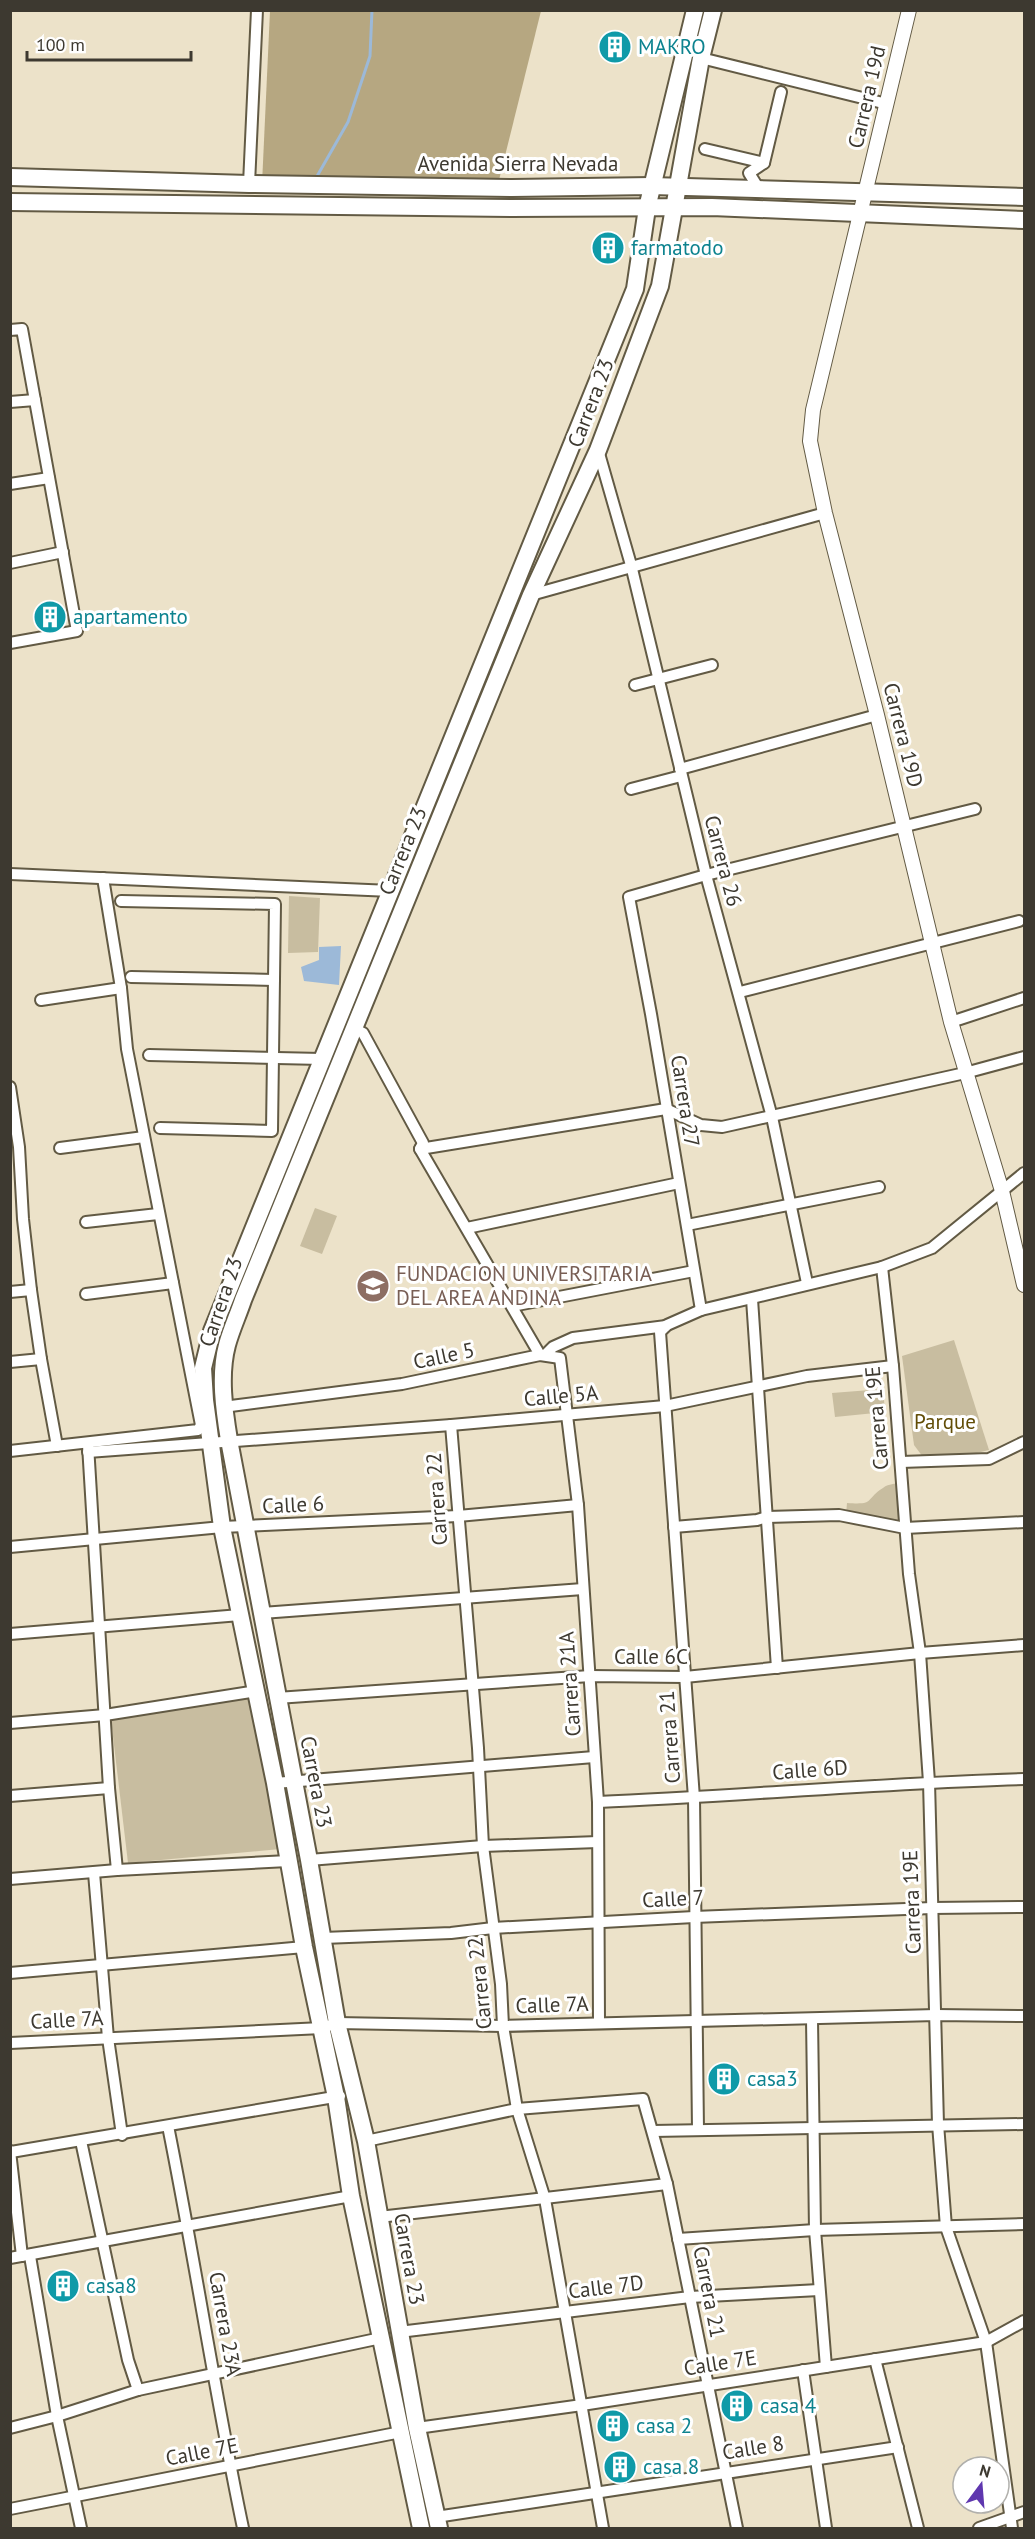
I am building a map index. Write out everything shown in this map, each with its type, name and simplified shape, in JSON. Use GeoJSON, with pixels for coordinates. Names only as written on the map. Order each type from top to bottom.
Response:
{"type":"FeatureCollection","features":[{"type":"Feature","properties":{"kind":"main road","name":"Carrera 23"},"geometry":{"type":"LineString","coordinates":[[438,2523],[381,2338],[351,2196],[336,2097],[323,1938],[245,1527],[220,1441],[205,1400],[203,1368],[212,1331],[635,289],[647,208],[695,10]]}},
{"type":"Feature","properties":{"kind":"main road","name":"Carrera 23"},"geometry":{"type":"LineString","coordinates":[[421,2529],[399,2332],[366,2141],[356,2096],[329,2025],[304,1947],[275,1783],[222,1527],[220,1441],[226,1346],[531,595],[598,450],[660,286],[701,58],[713,10]]}},
{"type":"Feature","properties":{"kind":"main road","name":"Avenida Sierra Nevada"},"geometry":{"type":"LineString","coordinates":[[10,177],[512,188],[652,186],[1024,197]]}},
{"type":"Feature","properties":{"kind":"main road","name":"Avenida Sierra Nevada"},"geometry":{"type":"LineString","coordinates":[[10,202],[704,208]]}},
{"type":"Feature","properties":{"kind":"main road"},"geometry":{"type":"LineString","coordinates":[[660,286],[677,232],[686,217],[704,208],[1024,220]]}},
{"type":"Feature","properties":{"kind":"main road"},"geometry":{"type":"LineString","coordinates":[[303,1107],[320,1114]]}},
{"type":"Feature","properties":{"kind":"street"},"geometry":{"type":"LineString","coordinates":[[249,184],[257,10]]}},
{"type":"Feature","properties":{"kind":"street","name":"Carrera 19d"},"geometry":{"type":"LineString","coordinates":[[865,192],[909,10]]}},
{"type":"Feature","properties":{"kind":"street"},"geometry":{"type":"LineString","coordinates":[[701,58],[887,104]]}},
{"type":"Feature","properties":{"kind":"street"},"geometry":{"type":"LineString","coordinates":[[759,189],[749,173],[764,163],[781,92]]}},
{"type":"Feature","properties":{"kind":"street"},"geometry":{"type":"LineString","coordinates":[[705,149],[764,163]]}},
{"type":"Feature","properties":{"kind":"street","name":"Carrera 19D"},"geometry":{"type":"LineString","coordinates":[[865,192],[811,426],[812,457],[878,715],[951,1022],[1002,1191],[1024,1285]]}},
{"type":"Feature","properties":{"kind":"street"},"geometry":{"type":"LineString","coordinates":[[10,330],[22,329],[77,631],[10,643]]}},
{"type":"Feature","properties":{"kind":"street"},"geometry":{"type":"LineString","coordinates":[[10,402],[35,400]]}},
{"type":"Feature","properties":{"kind":"street","name":"Carrera 26"},"geometry":{"type":"LineString","coordinates":[[598,450],[631,565],[706,875],[740,992],[772,1117],[807,1283]]}},
{"type":"Feature","properties":{"kind":"street"},"geometry":{"type":"LineString","coordinates":[[10,484],[49,478]]}},
{"type":"Feature","properties":{"kind":"street"},"geometry":{"type":"LineString","coordinates":[[531,595],[631,565],[825,513]]}},
{"type":"Feature","properties":{"kind":"street"},"geometry":{"type":"LineString","coordinates":[[10,563],[63,552]]}},
{"type":"Feature","properties":{"kind":"street"},"geometry":{"type":"LineString","coordinates":[[635,685],[712,664]]}},
{"type":"Feature","properties":{"kind":"street"},"geometry":{"type":"LineString","coordinates":[[631,789],[680,772],[878,715]]}},
{"type":"Feature","properties":{"kind":"street"},"geometry":{"type":"LineString","coordinates":[[706,875],[975,809]]}},
{"type":"Feature","properties":{"kind":"street"},"geometry":{"type":"LineString","coordinates":[[10,874],[391,891]]}},
{"type":"Feature","properties":{"kind":"street","name":"Carrera 27"},"geometry":{"type":"LineString","coordinates":[[701,1310],[651,1014],[628,899],[630,896],[706,875]]}},
{"type":"Feature","properties":{"kind":"street"},"geometry":{"type":"LineString","coordinates":[[10,1451],[57,1446],[88,1447],[200,1428],[201,1425],[127,1049],[121,988],[104,878]]}},
{"type":"Feature","properties":{"kind":"street"},"geometry":{"type":"LineString","coordinates":[[122,901],[275,904],[272,1131],[160,1128]]}},
{"type":"Feature","properties":{"kind":"street"},"geometry":{"type":"LineString","coordinates":[[740,992],[1020,921]]}},
{"type":"Feature","properties":{"kind":"street"},"geometry":{"type":"LineString","coordinates":[[132,977],[274,980]]}},
{"type":"Feature","properties":{"kind":"street"},"geometry":{"type":"LineString","coordinates":[[41,1000],[121,988]]}},
{"type":"Feature","properties":{"kind":"street"},"geometry":{"type":"LineString","coordinates":[[951,1022],[1024,999]]}},
{"type":"Feature","properties":{"kind":"street","name":"Carrera 21A"},"geometry":{"type":"LineString","coordinates":[[355,1029],[363,1033],[423,1143],[420,1149],[512,1306],[543,1355],[560,1359],[569,1416],[578,1505],[598,1802],[599,2023]]}},
{"type":"Feature","properties":{"kind":"street"},"geometry":{"type":"LineString","coordinates":[[150,1055],[322,1059]]}},
{"type":"Feature","properties":{"kind":"street"},"geometry":{"type":"LineString","coordinates":[[420,1149],[666,1108],[701,1125],[722,1127],[965,1073],[1024,1057]]}},
{"type":"Feature","properties":{"kind":"street"},"geometry":{"type":"LineString","coordinates":[[10,1087],[23,1219],[41,1359],[57,1446]]}},
{"type":"Feature","properties":{"kind":"street"},"geometry":{"type":"LineString","coordinates":[[60,1148],[144,1137]]}},
{"type":"Feature","properties":{"kind":"street","name":"Calle 5"},"geometry":{"type":"LineString","coordinates":[[223,1407],[402,1384],[543,1355],[553,1347],[573,1338],[667,1325],[701,1310],[882,1267],[932,1248],[1024,1173]]}},
{"type":"Feature","properties":{"kind":"street"},"geometry":{"type":"LineString","coordinates":[[467,1228],[679,1184]]}},
{"type":"Feature","properties":{"kind":"street"},"geometry":{"type":"LineString","coordinates":[[687,1225],[879,1187]]}},
{"type":"Feature","properties":{"kind":"street"},"geometry":{"type":"LineString","coordinates":[[86,1222],[158,1214]]}},
{"type":"Feature","properties":{"kind":"street"},"geometry":{"type":"LineString","coordinates":[[10,1220],[23,1219]]}},
{"type":"Feature","properties":{"kind":"street","name":"Carrera 19E"},"geometry":{"type":"LineString","coordinates":[[882,1267],[893,1366],[905,1528],[920,1653],[929,1782],[938,2124],[946,2227],[986,2342],[1012,2524]]}},
{"type":"Feature","properties":{"kind":"street"},"geometry":{"type":"LineString","coordinates":[[512,1306],[694,1271]]}},
{"type":"Feature","properties":{"kind":"street"},"geometry":{"type":"LineString","coordinates":[[86,1294],[173,1282]]}},
{"type":"Feature","properties":{"kind":"street"},"geometry":{"type":"LineString","coordinates":[[10,1292],[32,1290]]}},
{"type":"Feature","properties":{"kind":"street"},"geometry":{"type":"LineString","coordinates":[[752,1299],[777,1668]]}},
{"type":"Feature","properties":{"kind":"street","name":"Carrera 21"},"geometry":{"type":"LineString","coordinates":[[667,1325],[660,1332],[660,1343],[694,1798],[698,2129]]}},
{"type":"Feature","properties":{"kind":"street"},"geometry":{"type":"LineString","coordinates":[[186,1348],[208,1350]]}},
{"type":"Feature","properties":{"kind":"street"},"geometry":{"type":"LineString","coordinates":[[10,1362],[41,1359]]}},
{"type":"Feature","properties":{"kind":"street","name":"Calle 5A"},"geometry":{"type":"LineString","coordinates":[[88,1447],[220,1441],[569,1416],[664,1406],[807,1376],[893,1366]]}},
{"type":"Feature","properties":{"kind":"street","name":"Carrera 22"},"geometry":{"type":"LineString","coordinates":[[451,1425],[473,1683],[483,1846],[501,1984],[503,2026],[517,2109],[545,2199],[603,2529]]}},
{"type":"Feature","properties":{"kind":"street"},"geometry":{"type":"LineString","coordinates":[[901,1462],[989,1459],[1024,1442]]}},
{"type":"Feature","properties":{"kind":"street"},"geometry":{"type":"LineString","coordinates":[[88,1447],[109,1788],[117,1870]]}},
{"type":"Feature","properties":{"kind":"street","name":"Calle 6"},"geometry":{"type":"LineString","coordinates":[[10,1546],[222,1527],[458,1516],[578,1505]]}},
{"type":"Feature","properties":{"kind":"street"},"geometry":{"type":"LineString","coordinates":[[674,1527],[758,1520],[767,1517],[839,1515],[905,1528],[1024,1522]]}},
{"type":"Feature","properties":{"kind":"street"},"geometry":{"type":"LineString","coordinates":[[262,1613],[583,1589]]}},
{"type":"Feature","properties":{"kind":"street"},"geometry":{"type":"LineString","coordinates":[[10,1634],[240,1615]]}},
{"type":"Feature","properties":{"kind":"street","name":"Calle 6C"},"geometry":{"type":"LineString","coordinates":[[277,1698],[590,1676],[685,1677],[920,1653],[1024,1645]]}},
{"type":"Feature","properties":{"kind":"street"},"geometry":{"type":"LineString","coordinates":[[10,1723],[105,1715],[257,1691]]}},
{"type":"Feature","properties":{"kind":"street"},"geometry":{"type":"LineString","coordinates":[[275,1783],[594,1757]]}},
{"type":"Feature","properties":{"kind":"street","name":"Calle 6D"},"geometry":{"type":"LineString","coordinates":[[598,1802],[929,1782],[1024,1779]]}},
{"type":"Feature","properties":{"kind":"street"},"geometry":{"type":"LineString","coordinates":[[10,1796],[109,1788]]}},
{"type":"Feature","properties":{"kind":"street"},"geometry":{"type":"LineString","coordinates":[[309,1860],[483,1846],[598,1842]]}},
{"type":"Feature","properties":{"kind":"street"},"geometry":{"type":"LineString","coordinates":[[10,1879],[117,1870],[288,1861]]}},
{"type":"Feature","properties":{"kind":"street"},"geometry":{"type":"LineString","coordinates":[[94,1873],[108,2037],[122,2135]]}},
{"type":"Feature","properties":{"kind":"street","name":"Calle 7"},"geometry":{"type":"LineString","coordinates":[[323,1938],[451,1933],[494,1928],[694,1917],[1024,1907]]}},
{"type":"Feature","properties":{"kind":"street"},"geometry":{"type":"LineString","coordinates":[[10,1973],[304,1947]]}},
{"type":"Feature","properties":{"kind":"street","name":"Calle 7A"},"geometry":{"type":"LineString","coordinates":[[10,2043],[329,2025],[503,2026],[936,2015],[1024,2016]]}},
{"type":"Feature","properties":{"kind":"street"},"geometry":{"type":"LineString","coordinates":[[812,2019],[814,2230],[826,2367]]}},
{"type":"Feature","properties":{"kind":"street"},"geometry":{"type":"LineString","coordinates":[[81,2529],[21,2257],[11,2151],[122,2135],[336,2097],[356,2096]]}},
{"type":"Feature","properties":{"kind":"street","name":"Carrera 21"},"geometry":{"type":"LineString","coordinates":[[517,2109],[643,2099],[667,2184],[737,2529]]}},
{"type":"Feature","properties":{"kind":"street"},"geometry":{"type":"LineString","coordinates":[[366,2141],[517,2109]]}},
{"type":"Feature","properties":{"kind":"street"},"geometry":{"type":"LineString","coordinates":[[653,2131],[813,2126],[1024,2124]]}},
{"type":"Feature","properties":{"kind":"street","name":"Carrera 23A"},"geometry":{"type":"LineString","coordinates":[[168,2126],[189,2227],[230,2467],[243,2529]]}},
{"type":"Feature","properties":{"kind":"street"},"geometry":{"type":"LineString","coordinates":[[81,2141],[128,2360],[138,2390]]}},
{"type":"Feature","properties":{"kind":"street"},"geometry":{"type":"LineString","coordinates":[[379,2217],[667,2184]]}},
{"type":"Feature","properties":{"kind":"street"},"geometry":{"type":"LineString","coordinates":[[21,2257],[351,2196]]}},
{"type":"Feature","properties":{"kind":"street"},"geometry":{"type":"LineString","coordinates":[[678,2239],[814,2230],[1024,2224]]}},
{"type":"Feature","properties":{"kind":"street","name":"Calle 7D"},"geometry":{"type":"LineString","coordinates":[[399,2332],[690,2297],[819,2290]]}},
{"type":"Feature","properties":{"kind":"street","name":"Calle 7E"},"geometry":{"type":"LineString","coordinates":[[10,2509],[409,2430],[986,2342],[1024,2325]]}},
{"type":"Feature","properties":{"kind":"street"},"geometry":{"type":"LineString","coordinates":[[10,2428],[57,2416],[138,2390],[381,2338]]}},
{"type":"Feature","properties":{"kind":"street"},"geometry":{"type":"LineString","coordinates":[[875,2359],[918,2529]]}},
{"type":"Feature","properties":{"kind":"street"},"geometry":{"type":"LineString","coordinates":[[803,2370],[826,2529]]}},
{"type":"Feature","properties":{"kind":"street","name":"Calle 8"},"geometry":{"type":"LineString","coordinates":[[438,2523],[726,2472],[898,2447]]}},
{"type":"Feature","properties":{"kind":"street"},"geometry":{"type":"LineString","coordinates":[[980,2529],[1012,2524],[1024,2512]]}},
{"type":"Feature","properties":{"kind":"green space"},"geometry":{"type":"Polygon","coordinates":[[[289,896],[320,898],[318,952],[288,953],[289,896]]]}},
{"type":"Feature","properties":{"kind":"green space"},"geometry":{"type":"Polygon","coordinates":[[[315,1208],[337,1216],[322,1254],[300,1246],[315,1208]]]}},
{"type":"Feature","properties":{"kind":"green space","name":"Parque"},"geometry":{"type":"Polygon","coordinates":[[[954,1340],[989,1450],[935,1463],[923,1457],[914,1445],[902,1356],[954,1340]]]}},
{"type":"Feature","properties":{"kind":"green space"},"geometry":{"type":"Polygon","coordinates":[[[883,1389],[885,1412],[835,1417],[832,1393],[883,1389]]]}},
{"type":"Feature","properties":{"kind":"green space","name":"Parque"},"geometry":{"type":"Polygon","coordinates":[[[898,1483],[903,1524],[846,1515],[847,1503],[869,1501],[884,1487],[898,1483]]]}},
{"type":"Feature","properties":{"kind":"green space"},"geometry":{"type":"Polygon","coordinates":[[[251,1694],[280,1849],[128,1863],[110,1711],[251,1694]]]}},
{"type":"Feature","properties":{"kind":"shaded area"},"geometry":{"type":"Polygon","coordinates":[[[270,11],[541,11],[497,188],[262,184],[270,11]]]}},
{"type":"Feature","properties":{"kind":"water"},"geometry":{"type":"Polygon","coordinates":[[[341,946],[339,985],[304,981],[301,967],[319,960],[319,947],[341,946]]]}},
{"type":"Feature","properties":{"kind":"waterway"},"geometry":{"type":"LineString","coordinates":[[316,178],[348,122],[370,56],[372,10]]}},
{"type":"Feature","properties":{"kind":"place","name":"MAKRO"},"geometry":{"type":"Point","coordinates":[615,47]}},
{"type":"Feature","properties":{"kind":"place","name":"farmatodo"},"geometry":{"type":"Point","coordinates":[608,248]}},
{"type":"Feature","properties":{"kind":"place","name":"apartamento"},"geometry":{"type":"Point","coordinates":[50,617]}},
{"type":"Feature","properties":{"kind":"place","name":"FUNDACION UNIVERSITARIA DEL AREA ANDINA"},"geometry":{"type":"Point","coordinates":[373,1286]}},
{"type":"Feature","properties":{"kind":"place","name":"casa3"},"geometry":{"type":"Point","coordinates":[724,2079]}},
{"type":"Feature","properties":{"kind":"place","name":"casa8"},"geometry":{"type":"Point","coordinates":[63,2286]}},
{"type":"Feature","properties":{"kind":"place","name":"casa 4"},"geometry":{"type":"Point","coordinates":[737,2406]}},
{"type":"Feature","properties":{"kind":"place","name":"casa 2"},"geometry":{"type":"Point","coordinates":[613,2426]}},
{"type":"Feature","properties":{"kind":"place","name":"casa 8"},"geometry":{"type":"Point","coordinates":[620,2467]}}]}
